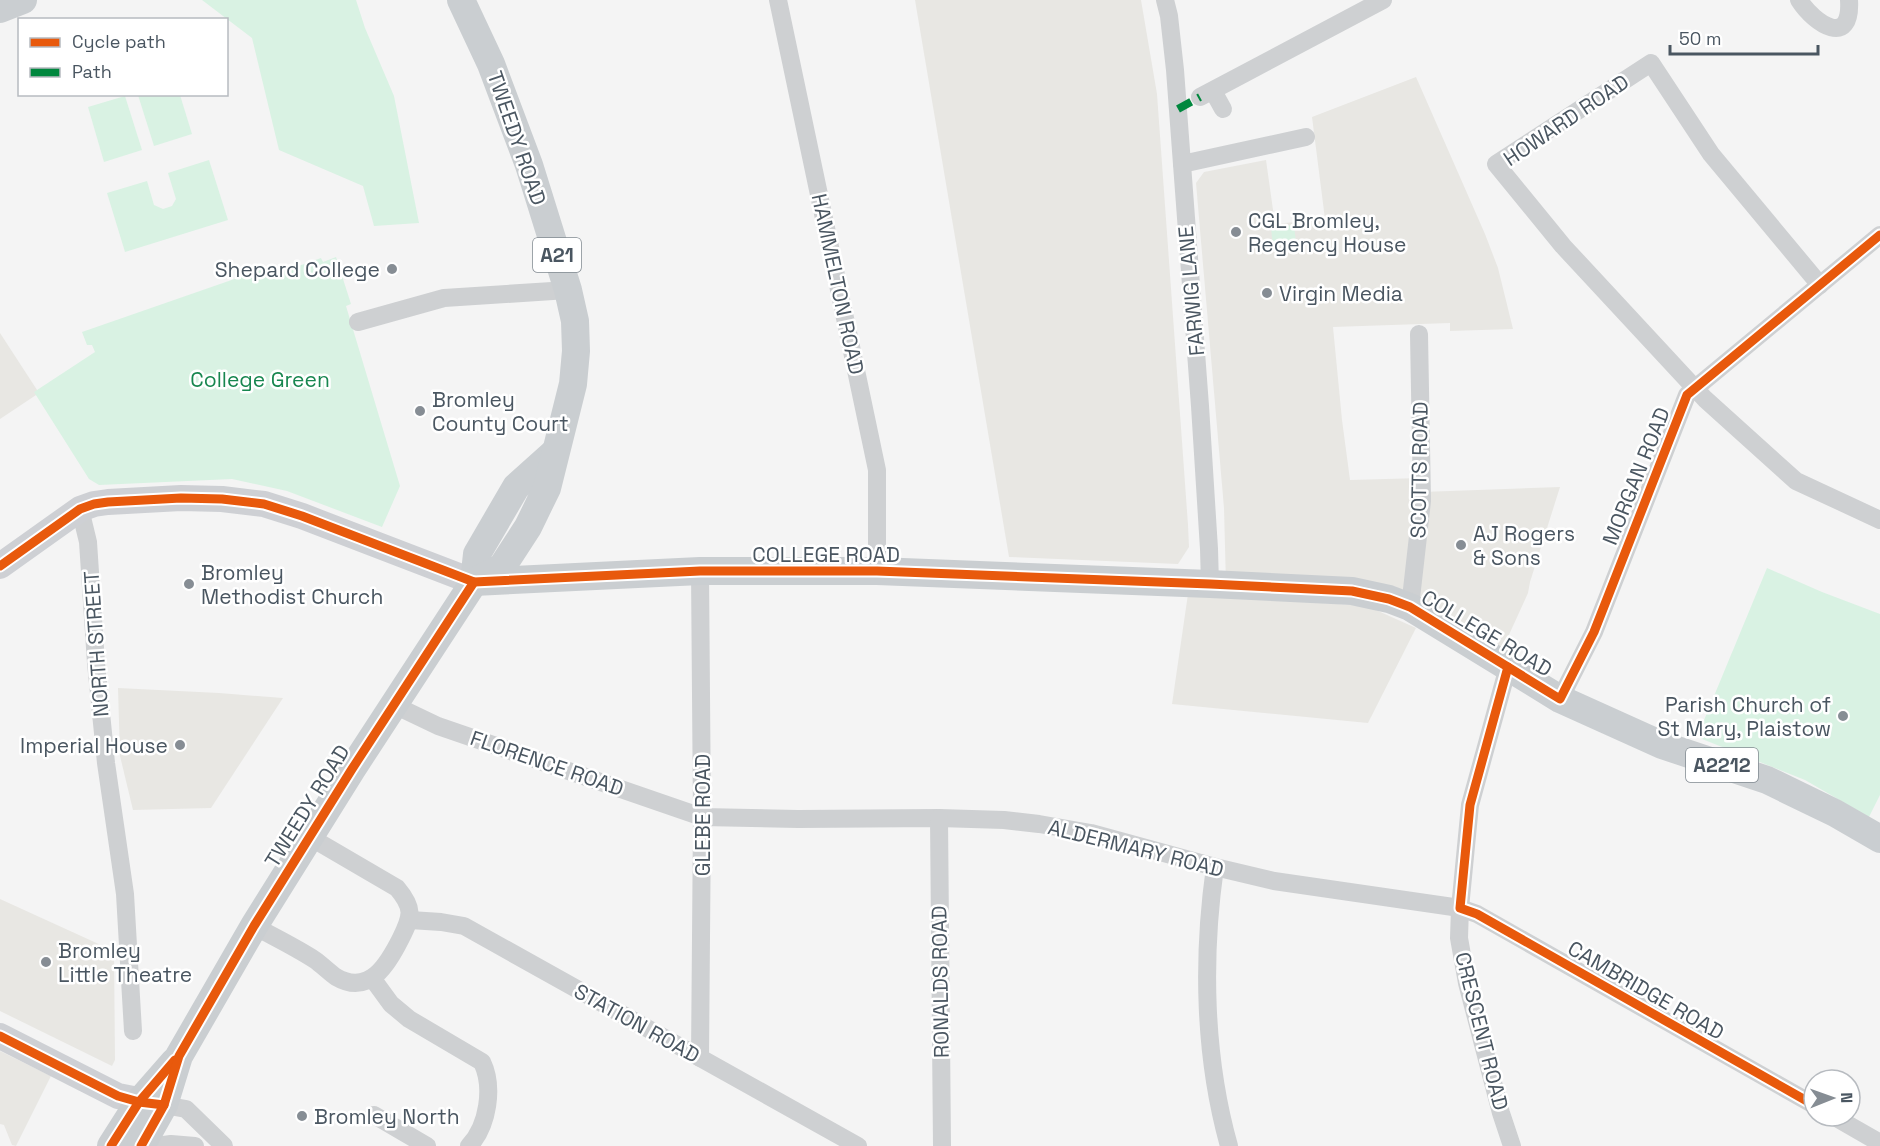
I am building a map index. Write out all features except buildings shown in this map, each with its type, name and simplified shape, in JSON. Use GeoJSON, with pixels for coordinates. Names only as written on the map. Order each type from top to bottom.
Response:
{"type":"FeatureCollection","features":[{"type":"Feature","properties":{"kind":"main road"},"geometry":{"type":"LineString","coordinates":[[0,9],[23,0]]}},
{"type":"Feature","properties":{"kind":"main road","name":"TWEEDY ROAD"},"geometry":{"type":"LineString","coordinates":[[462,1],[491,64],[529,165],[575,321],[576,351],[573,384],[547,488],[528,527],[501,567],[474,582]]}},
{"type":"Feature","properties":{"kind":"main road","name":"TWEEDY ROAD"},"geometry":{"type":"LineString","coordinates":[[141,1146],[163,1105],[179,1056],[254,926],[308,836],[474,582],[477,554],[516,487],[555,452]]}},
{"type":"Feature","properties":{"kind":"main road"},"geometry":{"type":"LineString","coordinates":[[528,527],[528,542],[532,556],[539,568],[552,579]]}},
{"type":"Feature","properties":{"kind":"main road","name":"COLLEGE ROAD"},"geometry":{"type":"LineString","coordinates":[[474,582],[700,572],[877,571],[1352,591],[1389,599],[1410,607],[1560,699],[1662,745],[1767,780],[1835,813],[1880,839]]}},
{"type":"Feature","properties":{"kind":"main road","name":"TWEEDY ROAD"},"geometry":{"type":"LineString","coordinates":[[111,1146],[163,1105]]}},
{"type":"Feature","properties":{"kind":"street","name":"HAMMELTON ROAD"},"geometry":{"type":"LineString","coordinates":[[778,0],[877,470],[877,571]]}},
{"type":"Feature","properties":{"kind":"street","name":"FARWIG LANE"},"geometry":{"type":"LineString","coordinates":[[1165,0],[1175,70],[1210,584]]}},
{"type":"Feature","properties":{"kind":"street"},"geometry":{"type":"LineString","coordinates":[[1223,109],[1206,94],[1383,0]]}},
{"type":"Feature","properties":{"kind":"street"},"geometry":{"type":"LineString","coordinates":[[1799,0],[1816,21],[1834,28],[1841,26],[1846,20],[1849,0]]}},
{"type":"Feature","properties":{"kind":"street","name":"HOWARD ROAD"},"geometry":{"type":"LineString","coordinates":[[1695,389],[1563,246],[1496,165],[1651,63],[1711,154],[1820,285]]}},
{"type":"Feature","properties":{"kind":"street"},"geometry":{"type":"LineString","coordinates":[[1182,164],[1306,137]]}},
{"type":"Feature","properties":{"kind":"street","name":"MORGAN ROAD"},"geometry":{"type":"LineString","coordinates":[[1560,699],[1594,633],[1687,395],[1880,235]]}},
{"type":"Feature","properties":{"kind":"street"},"geometry":{"type":"LineString","coordinates":[[358,322],[444,298],[567,290]]}},
{"type":"Feature","properties":{"kind":"street","name":"SCOTTS ROAD"},"geometry":{"type":"LineString","coordinates":[[1410,607],[1422,501],[1419,333]]}},
{"type":"Feature","properties":{"kind":"street"},"geometry":{"type":"LineString","coordinates":[[1695,389],[1796,481],[1880,520]]}},
{"type":"Feature","properties":{"kind":"street","name":"COLLEGE ROAD"},"geometry":{"type":"LineString","coordinates":[[80,509],[108,502],[181,498],[222,499],[264,504],[302,516],[474,582]]}},
{"type":"Feature","properties":{"kind":"street"},"geometry":{"type":"LineString","coordinates":[[0,566],[80,509]]}},
{"type":"Feature","properties":{"kind":"street","name":"NORTH STREET"},"geometry":{"type":"LineString","coordinates":[[80,509],[88,542],[96,663],[106,763],[125,894],[133,1031]]}},
{"type":"Feature","properties":{"kind":"street","name":"GLEBE ROAD"},"geometry":{"type":"LineString","coordinates":[[700,572],[702,817],[700,1058]]}},
{"type":"Feature","properties":{"kind":"street","name":"CRESCENT ROAD"},"geometry":{"type":"LineString","coordinates":[[1508,667],[1470,805],[1459,938],[1467,984],[1512,1146]]}},
{"type":"Feature","properties":{"kind":"street","name":"FLORENCE ROAD"},"geometry":{"type":"LineString","coordinates":[[394,705],[438,726],[702,817]]}},
{"type":"Feature","properties":{"kind":"street","name":"ALDERMARY ROAD"},"geometry":{"type":"LineString","coordinates":[[702,817],[1004,820],[1090,834],[1274,881],[1460,908]]}},
{"type":"Feature","properties":{"kind":"street","name":"RONALDS ROAD"},"geometry":{"type":"LineString","coordinates":[[939,818],[942,1146]]}},
{"type":"Feature","properties":{"kind":"street"},"geometry":{"type":"LineString","coordinates":[[254,926],[315,960],[346,982],[356,983],[372,978],[390,960],[410,920],[409,908],[404,896],[397,888],[308,836]]}},
{"type":"Feature","properties":{"kind":"street"},"geometry":{"type":"LineString","coordinates":[[1215,867],[1208,930],[1209,1016],[1212,1060],[1220,1113],[1229,1146]]}},
{"type":"Feature","properties":{"kind":"street","name":"CAMBRIDGE ROAD"},"geometry":{"type":"LineString","coordinates":[[1460,908],[1477,915],[1802,1098]]}},
{"type":"Feature","properties":{"kind":"street","name":"STATION ROAD"},"geometry":{"type":"LineString","coordinates":[[410,920],[464,926],[858,1146]]}},
{"type":"Feature","properties":{"kind":"street"},"geometry":{"type":"LineString","coordinates":[[372,978],[391,1004],[409,1019],[482,1062],[487,1073],[489,1096],[484,1117],[475,1139],[469,1146]]}},
{"type":"Feature","properties":{"kind":"street"},"geometry":{"type":"LineString","coordinates":[[0,1036],[118,1096],[163,1105],[224,1146]]}},
{"type":"Feature","properties":{"kind":"street"},"geometry":{"type":"LineString","coordinates":[[374,1115],[427,1146]]}},
{"type":"Feature","properties":{"kind":"street"},"geometry":{"type":"LineString","coordinates":[[1854,1128],[1880,1143]]}},
{"type":"Feature","properties":{"kind":"street"},"geometry":{"type":"LineString","coordinates":[[156,1146],[171,1143],[195,1146]]}},
{"type":"Feature","properties":{"kind":"shaded area"},"geometry":{"type":"Polygon","coordinates":[[[915,0],[1141,0],[1157,94],[1188,525],[1189,547],[1178,564],[1009,557],[915,0]]]}},
{"type":"Feature","properties":{"kind":"shaded area"},"geometry":{"type":"Polygon","coordinates":[[[1416,77],[1485,234],[1498,268],[1513,329],[1450,331],[1450,323],[1333,327],[1350,480],[1421,478],[1422,492],[1560,487],[1528,593],[1497,661],[1410,607],[1226,585],[1224,508],[1196,183],[1204,172],[1266,160],[1275,224],[1325,219],[1312,117],[1416,77]]]}},
{"type":"Feature","properties":{"kind":"shaded area"},"geometry":{"type":"Polygon","coordinates":[[[0,333],[39,393],[0,419],[0,333]]]}},
{"type":"Feature","properties":{"kind":"shaded area"},"geometry":{"type":"Polygon","coordinates":[[[1188,594],[1367,606],[1416,628],[1368,723],[1172,704],[1188,594]]]}},
{"type":"Feature","properties":{"kind":"shaded area"},"geometry":{"type":"Polygon","coordinates":[[[118,688],[283,698],[211,808],[133,810],[120,756],[118,688]]]}},
{"type":"Feature","properties":{"kind":"shaded area"},"geometry":{"type":"Polygon","coordinates":[[[0,899],[114,951],[115,1060],[112,1066],[0,1011],[0,899]]]}},
{"type":"Feature","properties":{"kind":"shaded area"},"geometry":{"type":"Polygon","coordinates":[[[0,1051],[51,1076],[16,1146],[12,1145],[4,1125],[0,1124],[0,1051]]]}},
{"type":"Feature","properties":{"kind":"green space"},"geometry":{"type":"Polygon","coordinates":[[[202,0],[356,0],[365,28],[394,96],[419,223],[374,226],[363,186],[279,150],[252,38],[202,0]]]}},
{"type":"Feature","properties":{"kind":"green space"},"geometry":{"type":"Polygon","coordinates":[[[125,96],[142,150],[104,162],[88,107],[125,96]]]}},
{"type":"Feature","properties":{"kind":"green space"},"geometry":{"type":"Polygon","coordinates":[[[138,96],[180,96],[192,134],[154,146],[138,96]]]}},
{"type":"Feature","properties":{"kind":"green space"},"geometry":{"type":"Polygon","coordinates":[[[209,160],[228,220],[125,252],[107,193],[147,181],[154,205],[163,209],[172,206],[176,199],[168,173],[209,160]]]}},
{"type":"Feature","properties":{"kind":"green space"},"geometry":{"type":"Polygon","coordinates":[[[1294,225],[1296,243],[1273,246],[1271,228],[1294,225]]]}},
{"type":"Feature","properties":{"kind":"green space","name":"College Green"},"geometry":{"type":"Polygon","coordinates":[[[336,257],[351,304],[346,306],[400,486],[382,527],[287,491],[232,479],[99,485],[89,479],[34,392],[95,352],[92,345],[87,345],[82,332],[272,266],[276,274],[321,258],[323,262],[336,257]]]}},
{"type":"Feature","properties":{"kind":"green space"},"geometry":{"type":"Polygon","coordinates":[[[1767,568],[1880,614],[1880,795],[1869,817],[1805,780],[1697,737],[1767,568]]]}},
{"type":"Feature","properties":{"kind":"marked path"},"geometry":{"type":"LineString","coordinates":[[1178,109],[1200,97]]}},
{"type":"Feature","properties":{"kind":"cycle path"},"geometry":{"type":"LineString","coordinates":[[0,566],[80,509],[108,502],[181,498],[222,499],[264,504],[302,516],[474,582],[700,571],[877,571],[1352,591],[1389,599],[1410,607],[1560,699],[1594,632],[1687,395],[1880,235]]}},
{"type":"Feature","properties":{"kind":"cycle path"},"geometry":{"type":"LineString","coordinates":[[141,1146],[164,1105],[179,1056],[254,926],[352,769],[474,582]]}},
{"type":"Feature","properties":{"kind":"cycle path"},"geometry":{"type":"LineString","coordinates":[[1508,667],[1470,805],[1460,908],[1477,914],[1802,1098]]}},
{"type":"Feature","properties":{"kind":"cycle path"},"geometry":{"type":"LineString","coordinates":[[0,1036],[118,1096],[139,1102],[164,1105]]}},
{"type":"Feature","properties":{"kind":"cycle path"},"geometry":{"type":"LineString","coordinates":[[111,1146],[139,1102],[175,1060]]}},
{"type":"Feature","properties":{"kind":"place","name":"CGL Bromley, Regency House"},"geometry":{"type":"Point","coordinates":[1236,232]}},
{"type":"Feature","properties":{"kind":"place","name":"Shepard College"},"geometry":{"type":"Point","coordinates":[392,269]}},
{"type":"Feature","properties":{"kind":"place","name":"Virgin Media"},"geometry":{"type":"Point","coordinates":[1267,293]}},
{"type":"Feature","properties":{"kind":"place","name":"Bromley County Court"},"geometry":{"type":"Point","coordinates":[420,411]}},
{"type":"Feature","properties":{"kind":"place","name":"AJ Rogers & Sons"},"geometry":{"type":"Point","coordinates":[1461,545]}},
{"type":"Feature","properties":{"kind":"place","name":"Bromley Methodist Church"},"geometry":{"type":"Point","coordinates":[189,584]}},
{"type":"Feature","properties":{"kind":"place","name":"Parish Church of St Mary, Plaistow"},"geometry":{"type":"Point","coordinates":[1843,716]}},
{"type":"Feature","properties":{"kind":"place","name":"Imperial House"},"geometry":{"type":"Point","coordinates":[180,745]}},
{"type":"Feature","properties":{"kind":"place","name":"Bromley Little Theatre"},"geometry":{"type":"Point","coordinates":[46,962]}},
{"type":"Feature","properties":{"kind":"place","name":"Bromley North"},"geometry":{"type":"Point","coordinates":[302,1116]}}]}
